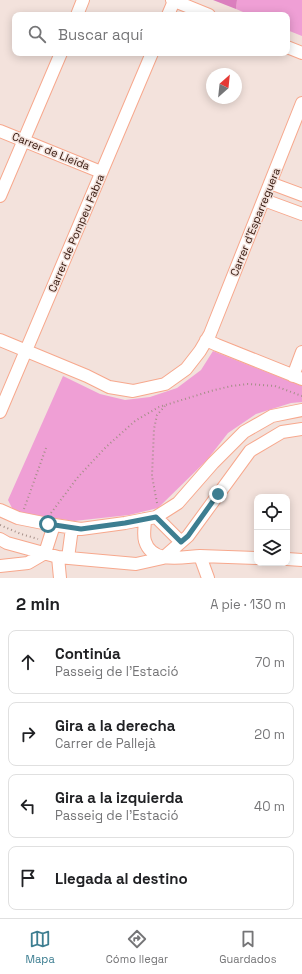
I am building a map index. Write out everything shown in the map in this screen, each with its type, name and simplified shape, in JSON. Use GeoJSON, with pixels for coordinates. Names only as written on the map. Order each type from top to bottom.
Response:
{"type":"FeatureCollection","features":[{"type":"Feature","properties":{"kind":"street"},"geometry":{"type":"LineString","coordinates":[[78,12],[83,0]]}},
{"type":"Feature","properties":{"kind":"street"},"geometry":{"type":"LineString","coordinates":[[169,12],[173,0],[201,12]]}},
{"type":"Feature","properties":{"kind":"street"},"geometry":{"type":"LineString","coordinates":[[290,48],[302,53]]}},
{"type":"Feature","properties":{"kind":"street"},"geometry":{"type":"LineString","coordinates":[[0,196],[60,56]]}},
{"type":"Feature","properties":{"kind":"street","name":"Carrer de Pompeu Fabra"},"geometry":{"type":"LineString","coordinates":[[0,412],[151,56]]}},
{"type":"Feature","properties":{"kind":"street","name":"Carrer d'Esparreguera"},"geometry":{"type":"LineString","coordinates":[[0,340],[87,376],[109,387],[132,391],[165,384],[186,369],[200,351],[210,334],[302,103]]}},
{"type":"Feature","properties":{"kind":"street","name":"Carrer de Lleida"},"geometry":{"type":"LineString","coordinates":[[0,131],[101,172]]}},
{"type":"Feature","properties":{"kind":"street"},"geometry":{"type":"LineString","coordinates":[[270,183],[302,195]]}},
{"type":"Feature","properties":{"kind":"street"},"geometry":{"type":"LineString","coordinates":[[264,200],[302,214]]}},
{"type":"Feature","properties":{"kind":"street"},"geometry":{"type":"LineString","coordinates":[[206,340],[297,377],[302,352]]}},
{"type":"Feature","properties":{"kind":"street"},"geometry":{"type":"LineString","coordinates":[[0,510],[20,519],[81,529],[154,517],[178,503],[213,463],[244,432],[272,416],[302,410]]}},
{"type":"Feature","properties":{"kind":"street"},"geometry":{"type":"LineString","coordinates":[[164,558],[188,536],[250,451],[282,432],[302,429]]}},
{"type":"Feature","properties":{"kind":"street"},"geometry":{"type":"LineString","coordinates":[[154,517],[181,542]]}},
{"type":"Feature","properties":{"kind":"street"},"geometry":{"type":"LineString","coordinates":[[154,517],[145,540],[151,551],[164,558]]}},
{"type":"Feature","properties":{"kind":"street"},"geometry":{"type":"LineString","coordinates":[[48,524],[48,542],[45,553],[28,563],[6,566],[5,541],[45,553],[63,558],[136,564],[164,558],[200,556],[254,558]]}},
{"type":"Feature","properties":{"kind":"street"},"geometry":{"type":"LineString","coordinates":[[60,578],[63,558],[72,528]]}},
{"type":"Feature","properties":{"kind":"street"},"geometry":{"type":"LineString","coordinates":[[200,556],[208,578]]}},
{"type":"Feature","properties":{"kind":"street"},"geometry":{"type":"LineString","coordinates":[[290,559],[302,560]]}},
{"type":"Feature","properties":{"kind":"path"},"geometry":{"type":"LineString","coordinates":[[48,524],[78,477],[106,447],[135,421],[159,407],[211,391],[248,384],[275,386],[302,396]]}},
{"type":"Feature","properties":{"kind":"path"},"geometry":{"type":"LineString","coordinates":[[154,517],[156,499],[152,476],[152,452],[154,429],[157,415],[166,405]]}},
{"type":"Feature","properties":{"kind":"path"},"geometry":{"type":"LineString","coordinates":[[20,519],[46,448]]}},
{"type":"Feature","properties":{"kind":"path"},"geometry":{"type":"LineString","coordinates":[[0,525],[21,534],[48,542]]}},
{"type":"Feature","properties":{"kind":"shaded area"},"geometry":{"type":"Polygon","coordinates":[[[213,0],[237,0],[236,9],[213,0]]]}},
{"type":"Feature","properties":{"kind":"shaded area"},"geometry":{"type":"Polygon","coordinates":[[[237,0],[302,0],[302,36],[290,31],[290,12],[243,12],[236,9],[237,0]]]}},
{"type":"Feature","properties":{"kind":"shaded area"},"geometry":{"type":"Polygon","coordinates":[[[213,351],[302,386],[302,402],[291,403],[256,414],[228,433],[207,460],[158,508],[129,515],[74,521],[14,512],[8,500],[63,376],[100,394],[125,400],[150,397],[177,388],[201,370],[213,351]]]}},
{"type":"Feature","properties":{"kind":"route"},"geometry":{"type":"LineString","coordinates":[[48,524],[81,529],[156,517],[181,542],[188,536],[218,494]]}}]}
